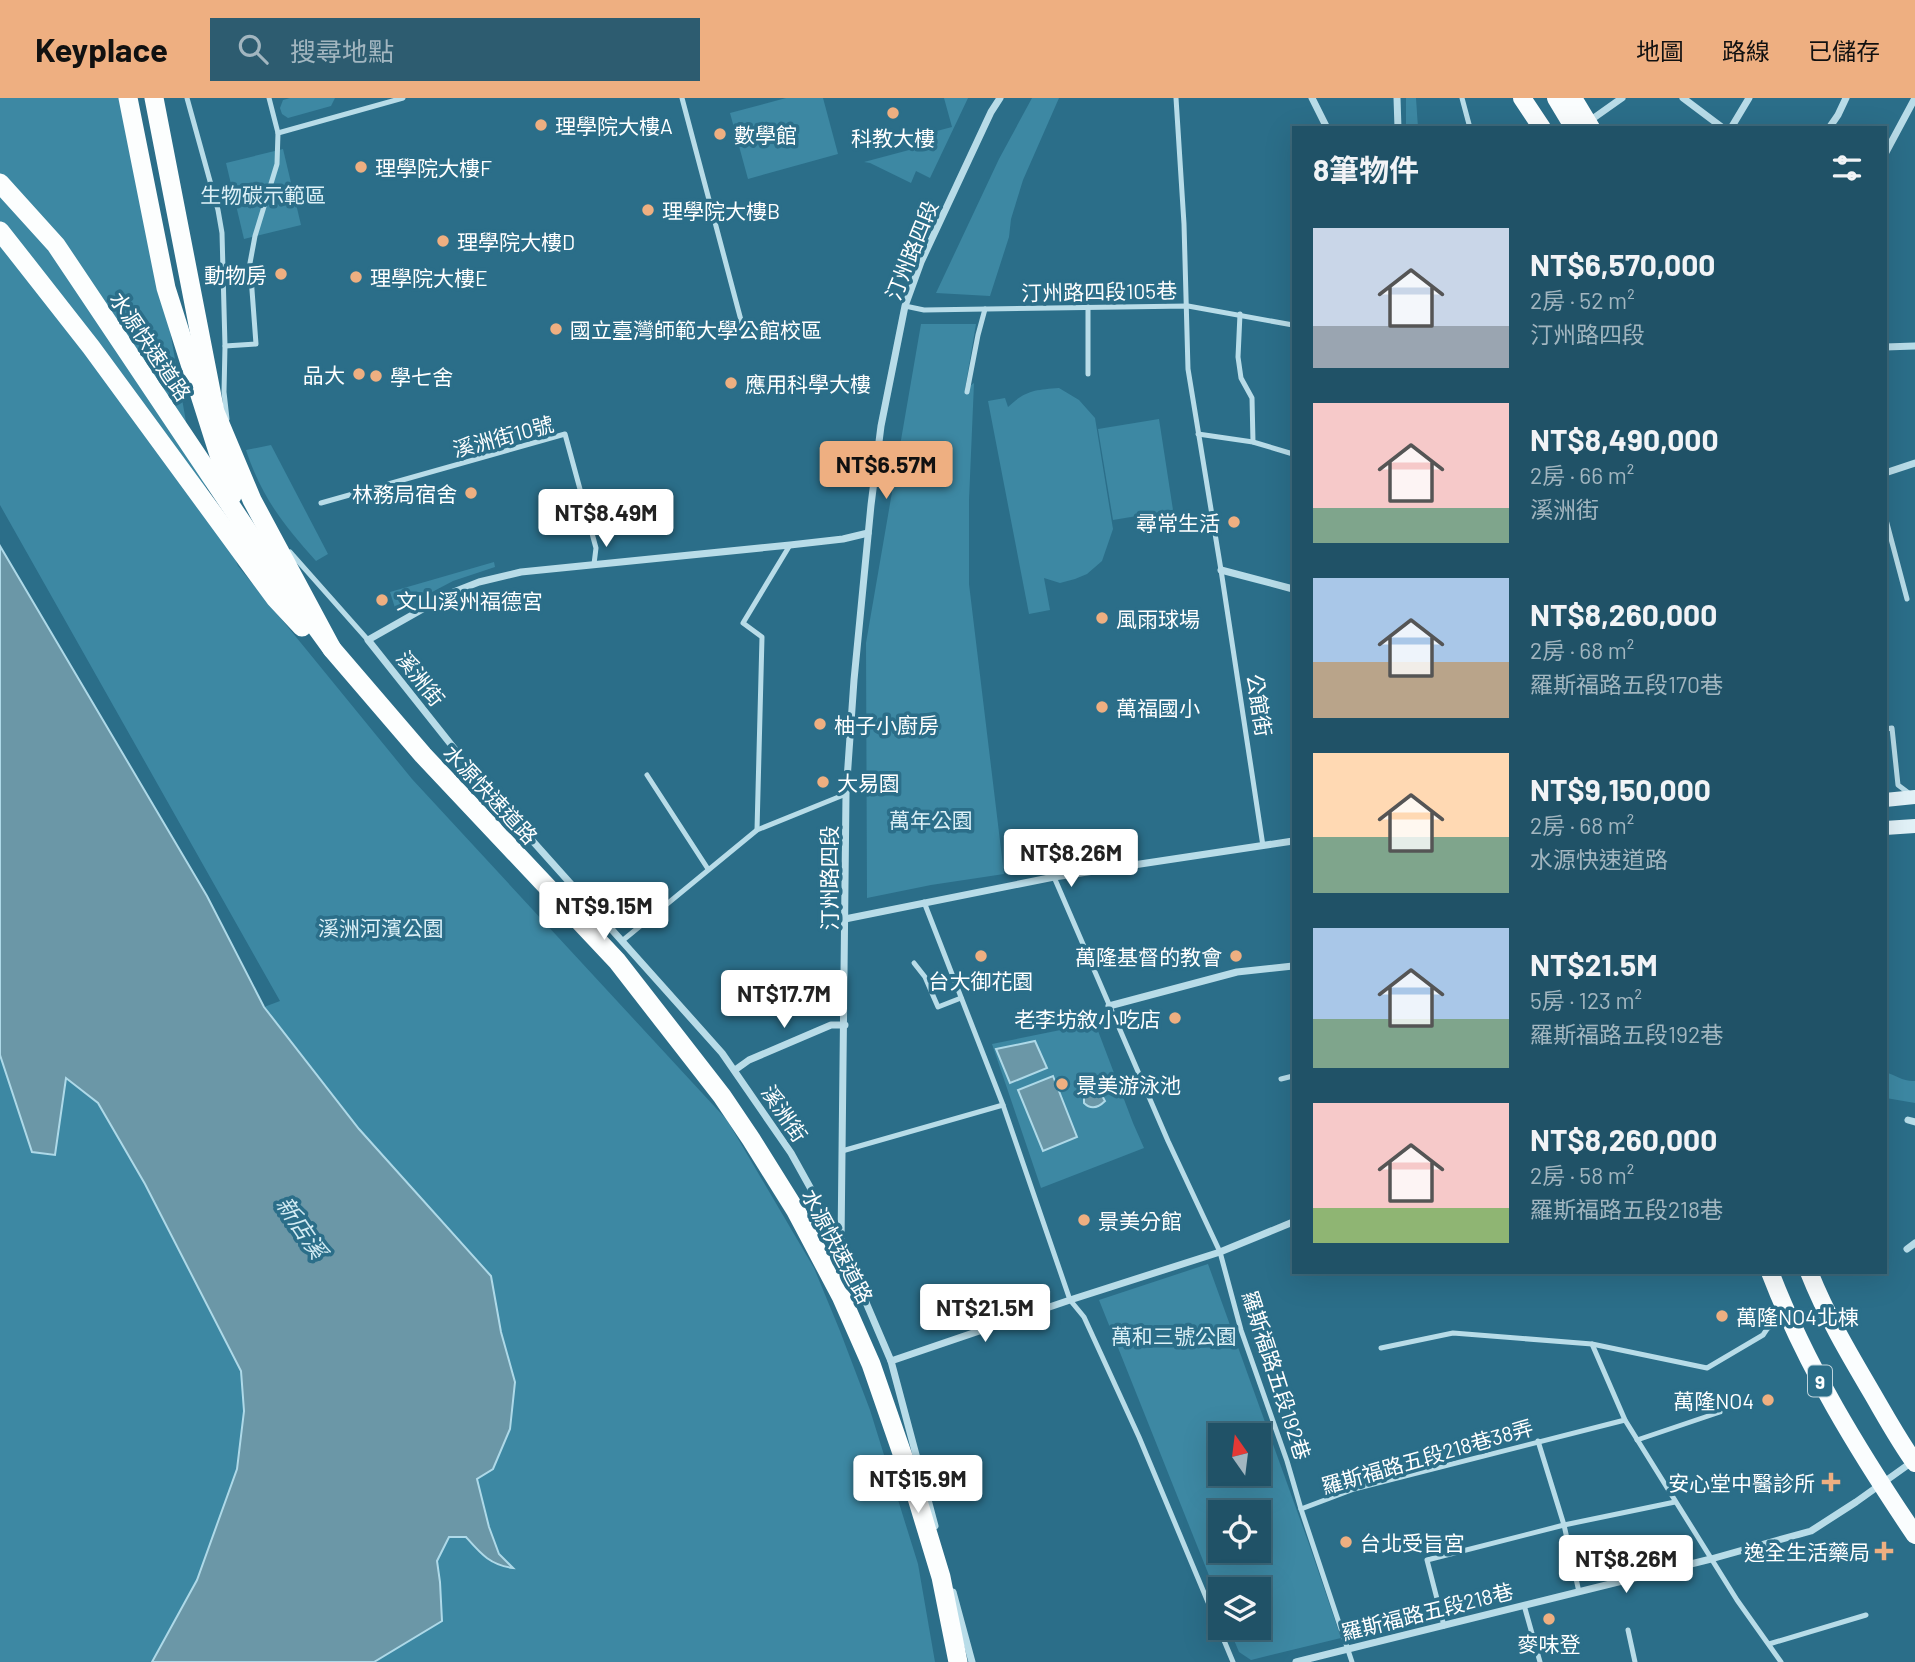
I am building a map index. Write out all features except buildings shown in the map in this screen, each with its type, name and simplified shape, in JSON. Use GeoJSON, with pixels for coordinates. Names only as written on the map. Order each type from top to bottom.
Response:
{"type":"FeatureCollection","features":[{"type":"Feature","properties":{"kind":"highway"},"geometry":{"type":"LineString","coordinates":[[128,98],[166,288],[250,548],[275,597]]}},
{"type":"Feature","properties":{"kind":"highway"},"geometry":{"type":"LineString","coordinates":[[148,98],[200,395]]}},
{"type":"Feature","properties":{"kind":"highway"},"geometry":{"type":"LineString","coordinates":[[154,98],[215,412],[253,500],[332,649]]}},
{"type":"Feature","properties":{"kind":"highway","name":"水源快速道路"},"geometry":{"type":"LineString","coordinates":[[0,183],[56,245],[263,554],[332,649],[423,755],[617,961],[722,1096],[751,1139],[790,1201],[841,1296],[872,1364],[914,1488],[940,1577],[957,1662]]}},
{"type":"Feature","properties":{"kind":"highway"},"geometry":{"type":"LineString","coordinates":[[0,231],[91,347],[275,597]]}},
{"type":"Feature","properties":{"kind":"highway","name":"水源快速道路"},"geometry":{"type":"LineString","coordinates":[[275,597],[518,861],[598,941],[722,1097],[772,1175],[813,1244],[849,1317],[875,1381],[927,1534],[957,1662]]}},
{"type":"Feature","properties":{"kind":"main road"},"geometry":{"type":"LineString","coordinates":[[1522,98],[1541,126]]}},
{"type":"Feature","properties":{"kind":"main road"},"geometry":{"type":"LineString","coordinates":[[1556,98],[1584,126]]}},
{"type":"Feature","properties":{"kind":"main road"},"geometry":{"type":"LineString","coordinates":[[1573,98],[1584,126]]}},
{"type":"Feature","properties":{"kind":"main road"},"geometry":{"type":"LineString","coordinates":[[1887,800],[1915,799]]}},
{"type":"Feature","properties":{"kind":"main road"},"geometry":{"type":"LineString","coordinates":[[1887,828],[1915,826]]}},
{"type":"Feature","properties":{"kind":"main road","name":"9"},"geometry":{"type":"LineString","coordinates":[[1771,1274],[1786,1315],[1829,1398],[1881,1485],[1915,1535]]}},
{"type":"Feature","properties":{"kind":"main road","name":"9"},"geometry":{"type":"LineString","coordinates":[[1810,1274],[1845,1347],[1914,1461]]}},
{"type":"Feature","properties":{"kind":"street","name":"汀州路四段"},"geometry":{"type":"LineString","coordinates":[[937,1531],[891,1361],[841,1244],[846,794],[868,533],[881,426],[905,306],[921,262],[1000,98]]}},
{"type":"Feature","properties":{"kind":"street"},"geometry":{"type":"LineString","coordinates":[[1312,98],[1325,126]]}},
{"type":"Feature","properties":{"kind":"street"},"geometry":{"type":"LineString","coordinates":[[1397,98],[1398,126]]}},
{"type":"Feature","properties":{"kind":"street"},"geometry":{"type":"LineString","coordinates":[[1584,126],[1622,98]]}},
{"type":"Feature","properties":{"kind":"street"},"geometry":{"type":"LineString","coordinates":[[1683,98],[1720,126]]}},
{"type":"Feature","properties":{"kind":"street"},"geometry":{"type":"LineString","coordinates":[[1732,126],[1749,98]]}},
{"type":"Feature","properties":{"kind":"street"},"geometry":{"type":"LineString","coordinates":[[1830,126],[1846,98]]}},
{"type":"Feature","properties":{"kind":"street"},"geometry":{"type":"LineString","coordinates":[[1887,150],[1915,98]]}},
{"type":"Feature","properties":{"kind":"street"},"geometry":{"type":"LineString","coordinates":[[1887,347],[1915,346]]}},
{"type":"Feature","properties":{"kind":"street"},"geometry":{"type":"LineString","coordinates":[[1887,472],[1915,463]]}},
{"type":"Feature","properties":{"kind":"street","name":"溪洲街"},"geometry":{"type":"LineString","coordinates":[[841,1244],[791,1153],[722,1053],[488,791],[368,640],[451,593],[479,582],[521,572],[790,545],[843,539],[868,533]]}},
{"type":"Feature","properties":{"kind":"street"},"geometry":{"type":"LineString","coordinates":[[1221,570],[1292,589]]}},
{"type":"Feature","properties":{"kind":"street"},"geometry":{"type":"LineString","coordinates":[[845,919],[1054,877],[1292,841]]}},
{"type":"Feature","properties":{"kind":"street"},"geometry":{"type":"LineString","coordinates":[[1109,1006],[1237,972],[1292,966]]}},
{"type":"Feature","properties":{"kind":"street"},"geometry":{"type":"LineString","coordinates":[[735,1070],[749,1060],[831,1025],[845,1025]]}},
{"type":"Feature","properties":{"kind":"street"},"geometry":{"type":"LineString","coordinates":[[891,1361],[1220,1252],[1292,1222]]}},
{"type":"Feature","properties":{"kind":"street"},"geometry":{"type":"LineString","coordinates":[[1907,1249],[1915,1243]]}},
{"type":"Feature","properties":{"kind":"street","name":"羅斯福路五段218巷"},"geometry":{"type":"LineString","coordinates":[[1296,1662],[1711,1559],[1811,1531],[1914,1461]]}},
{"type":"Feature","properties":{"kind":"street"},"geometry":{"type":"LineString","coordinates":[[940,1544],[972,1662]]}},
{"type":"Feature","properties":{"kind":"lane"},"geometry":{"type":"LineString","coordinates":[[187,98],[222,233],[224,392],[228,432],[236,466],[250,497],[276,537],[368,640]]}},
{"type":"Feature","properties":{"kind":"lane"},"geometry":{"type":"LineString","coordinates":[[225,346],[256,344],[250,263],[277,164],[278,133],[269,98]]}},
{"type":"Feature","properties":{"kind":"lane"},"geometry":{"type":"LineString","coordinates":[[278,133],[403,98]]}},
{"type":"Feature","properties":{"kind":"lane"},"geometry":{"type":"LineString","coordinates":[[682,98],[742,324]]}},
{"type":"Feature","properties":{"kind":"lane","name":"公館街"},"geometry":{"type":"LineString","coordinates":[[1176,98],[1185,223],[1188,369],[1263,846]]}},
{"type":"Feature","properties":{"kind":"lane"},"geometry":{"type":"LineString","coordinates":[[1462,98],[1469,126]]}},
{"type":"Feature","properties":{"kind":"lane","name":"汀州路四段105巷"},"geometry":{"type":"LineString","coordinates":[[905,306],[923,310],[1188,306],[1292,325]]}},
{"type":"Feature","properties":{"kind":"lane"},"geometry":{"type":"LineString","coordinates":[[1087,307],[1088,374]]}},
{"type":"Feature","properties":{"kind":"lane"},"geometry":{"type":"LineString","coordinates":[[967,392],[985,309]]}},
{"type":"Feature","properties":{"kind":"lane"},"geometry":{"type":"LineString","coordinates":[[1240,314],[1238,357],[1241,378],[1252,398],[1253,442]]}},
{"type":"Feature","properties":{"kind":"lane","name":"溪洲街10號"},"geometry":{"type":"LineString","coordinates":[[321,503],[565,433],[596,548],[594,564]]}},
{"type":"Feature","properties":{"kind":"lane"},"geometry":{"type":"LineString","coordinates":[[1198,434],[1253,442],[1292,454]]}},
{"type":"Feature","properties":{"kind":"lane"},"geometry":{"type":"LineString","coordinates":[[1887,524],[1907,599]]}},
{"type":"Feature","properties":{"kind":"lane"},"geometry":{"type":"LineString","coordinates":[[757,830],[762,636],[743,623],[790,545]]}},
{"type":"Feature","properties":{"kind":"lane"},"geometry":{"type":"LineString","coordinates":[[1887,729],[1892,728],[1898,785],[1915,799]]}},
{"type":"Feature","properties":{"kind":"lane"},"geometry":{"type":"LineString","coordinates":[[647,775],[708,869]]}},
{"type":"Feature","properties":{"kind":"lane"},"geometry":{"type":"LineString","coordinates":[[622,941],[757,830],[846,794]]}},
{"type":"Feature","properties":{"kind":"lane","name":"羅斯福路五段192巷"},"geometry":{"type":"LineString","coordinates":[[1054,877],[1168,1141],[1220,1252],[1241,1330],[1301,1509]]}},
{"type":"Feature","properties":{"kind":"lane"},"geometry":{"type":"LineString","coordinates":[[924,902],[1003,1105],[1070,1300],[1084,1317],[1139,1437],[1233,1662]]}},
{"type":"Feature","properties":{"kind":"lane"},"geometry":{"type":"LineString","coordinates":[[914,963],[925,977],[938,1007],[961,998]]}},
{"type":"Feature","properties":{"kind":"lane"},"geometry":{"type":"LineString","coordinates":[[1281,1079],[1292,1076]]}},
{"type":"Feature","properties":{"kind":"lane"},"geometry":{"type":"LineString","coordinates":[[842,1151],[1003,1105]]}},
{"type":"Feature","properties":{"kind":"lane"},"geometry":{"type":"LineString","coordinates":[[1381,1348],[1453,1334],[1592,1343],[1707,1368],[1763,1335],[1786,1315]]}},
{"type":"Feature","properties":{"kind":"lane"},"geometry":{"type":"LineString","coordinates":[[1592,1343],[1625,1420],[1737,1600],[1781,1662]]}},
{"type":"Feature","properties":{"kind":"lane"},"geometry":{"type":"LineString","coordinates":[[1637,1440],[1720,1412]]}},
{"type":"Feature","properties":{"kind":"lane","name":"羅斯福路五段218巷38弄"},"geometry":{"type":"LineString","coordinates":[[1352,1662],[1301,1509],[1354,1489],[1625,1420]]}},
{"type":"Feature","properties":{"kind":"lane"},"geometry":{"type":"LineString","coordinates":[[1538,1441],[1564,1525],[1579,1592]]}},
{"type":"Feature","properties":{"kind":"lane"},"geometry":{"type":"LineString","coordinates":[[1444,1626],[1427,1560],[1564,1525],[1675,1502]]}},
{"type":"Feature","properties":{"kind":"lane"},"geometry":{"type":"LineString","coordinates":[[1524,1605],[1540,1662]]}},
{"type":"Feature","properties":{"kind":"lane"},"geometry":{"type":"LineString","coordinates":[[1769,1644],[1866,1615]]}},
{"type":"Feature","properties":{"kind":"lane"},"geometry":{"type":"LineString","coordinates":[[1628,1630],[1635,1662]]}},
{"type":"Feature","properties":{"kind":"green space","name":"溪洲河濱公園"},"geometry":{"type":"Polygon","coordinates":[[[0,98],[129,98],[191,450],[238,566],[412,779],[727,1120],[814,1268],[840,1331],[870,1410],[918,1564],[935,1662],[374,1662],[442,1621],[437,1560],[449,1536],[466,1537],[478,1551],[512,1567],[499,1554],[477,1479],[493,1469],[510,1429],[515,1382],[501,1332],[359,1129],[264,1007],[280,1001],[0,505],[0,98]]]}},
{"type":"Feature","properties":{"kind":"green space"},"geometry":{"type":"Polygon","coordinates":[[[335,98],[331,106],[288,118],[282,114],[280,108],[283,100],[335,98]]]}},
{"type":"Feature","properties":{"kind":"green space"},"geometry":{"type":"Polygon","coordinates":[[[786,98],[823,98],[838,154],[748,179],[730,113],[786,98]]]}},
{"type":"Feature","properties":{"kind":"green space"},"geometry":{"type":"Polygon","coordinates":[[[944,98],[968,98],[930,178],[916,171],[911,183],[864,162],[909,150],[906,139],[952,127],[944,98]]]}},
{"type":"Feature","properties":{"kind":"green space"},"geometry":{"type":"Polygon","coordinates":[[[1032,98],[1059,98],[1023,180],[1011,219],[1009,237],[990,296],[936,293],[999,159],[1032,98]]]}},
{"type":"Feature","properties":{"kind":"green space"},"geometry":{"type":"Polygon","coordinates":[[[1406,98],[1416,98],[1418,126],[1406,126],[1406,98]]]}},
{"type":"Feature","properties":{"kind":"green space","name":"生物碳示範區"},"geometry":{"type":"Polygon","coordinates":[[[283,149],[301,225],[244,239],[226,163],[283,149]]]}},
{"type":"Feature","properties":{"kind":"green space","name":"萬年公園"},"geometry":{"type":"Polygon","coordinates":[[[921,324],[976,324],[965,389],[974,383],[969,584],[1004,874],[867,898],[866,643],[921,324]]]}},
{"type":"Feature","properties":{"kind":"green space"},"geometry":{"type":"Polygon","coordinates":[[[1059,388],[1079,400],[1095,418],[1113,529],[1102,561],[1087,574],[1075,579],[1060,583],[1044,578],[1050,610],[1029,614],[988,401],[1005,398],[1008,407],[1031,392],[1059,388]]]}},
{"type":"Feature","properties":{"kind":"green space"},"geometry":{"type":"Polygon","coordinates":[[[1159,419],[1173,510],[1113,520],[1098,429],[1159,419]]]}},
{"type":"Feature","properties":{"kind":"green space"},"geometry":{"type":"Polygon","coordinates":[[[271,445],[328,554],[316,561],[275,510],[252,467],[246,450],[271,445]]]}},
{"type":"Feature","properties":{"kind":"green space"},"geometry":{"type":"Polygon","coordinates":[[[494,562],[495,567],[453,581],[396,611],[390,592],[494,562]]]}},
{"type":"Feature","properties":{"kind":"green space","name":"景美游泳池"},"geometry":{"type":"Polygon","coordinates":[[[1095,1023],[1144,1148],[1041,1188],[992,1044],[1095,1023]]]}},
{"type":"Feature","properties":{"kind":"green space"},"geometry":{"type":"Polygon","coordinates":[[[0,1055],[32,1152],[55,1154],[66,1077],[98,1103],[145,1184],[241,1371],[244,1411],[237,1469],[197,1580],[152,1662],[0,1662],[0,1055]]]}},
{"type":"Feature","properties":{"kind":"green space"},"geometry":{"type":"Polygon","coordinates":[[[1887,1073],[1915,1081],[1915,1103],[1887,1098],[1887,1073]]]}},
{"type":"Feature","properties":{"kind":"green space","name":"萬和三號公園"},"geometry":{"type":"Polygon","coordinates":[[[1208,1264],[1265,1423],[1208,1423],[1208,1486],[1271,1486],[1271,1439],[1341,1638],[1251,1660],[1239,1652],[1234,1640],[1271,1640],[1271,1577],[1210,1577],[1099,1300],[1208,1264]]]}},
{"type":"Feature","properties":{"kind":"water","name":"新店溪"},"geometry":{"type":"Polygon","coordinates":[[[0,546],[207,896],[264,1007],[359,1129],[491,1276],[501,1332],[515,1382],[510,1429],[493,1469],[477,1479],[499,1554],[513,1568],[486,1558],[466,1537],[449,1537],[437,1561],[442,1621],[374,1662],[152,1662],[197,1580],[237,1469],[244,1411],[241,1371],[145,1184],[98,1103],[66,1078],[55,1155],[32,1152],[0,1055],[0,546]]]}},
{"type":"Feature","properties":{"kind":"water"},"geometry":{"type":"Polygon","coordinates":[[[1035,1041],[1047,1068],[1010,1083],[996,1049],[1035,1041]]]}},
{"type":"Feature","properties":{"kind":"water"},"geometry":{"type":"Polygon","coordinates":[[[1053,1076],[1077,1137],[1043,1151],[1018,1090],[1053,1076]]]}},
{"type":"Feature","properties":{"kind":"water"},"geometry":{"type":"Polygon","coordinates":[[[1098,1079],[1102,1082],[1100,1092],[1105,1101],[1100,1105],[1092,1107],[1084,1103],[1084,1093],[1078,1086],[1079,1081],[1098,1079]]]}},
{"type":"Feature","properties":{"kind":"place","name":"科教大樓"},"geometry":{"type":"Point","coordinates":[893,113]}},
{"type":"Feature","properties":{"kind":"place","name":"理學院大樓A"},"geometry":{"type":"Point","coordinates":[541,125]}},
{"type":"Feature","properties":{"kind":"place","name":"數學館"},"geometry":{"type":"Point","coordinates":[720,134]}},
{"type":"Feature","properties":{"kind":"place","name":"理學院大樓F"},"geometry":{"type":"Point","coordinates":[361,167]}},
{"type":"Feature","properties":{"kind":"place","name":"理學院大樓B"},"geometry":{"type":"Point","coordinates":[648,210]}},
{"type":"Feature","properties":{"kind":"place","name":"理學院大樓D"},"geometry":{"type":"Point","coordinates":[443,241]}},
{"type":"Feature","properties":{"kind":"place","name":"動物房"},"geometry":{"type":"Point","coordinates":[281,274]}},
{"type":"Feature","properties":{"kind":"place","name":"理學院大樓E"},"geometry":{"type":"Point","coordinates":[356,277]}},
{"type":"Feature","properties":{"kind":"place","name":"國立臺灣師範大學公館校區"},"geometry":{"type":"Point","coordinates":[556,329]}},
{"type":"Feature","properties":{"kind":"place","name":"品大"},"geometry":{"type":"Point","coordinates":[359,374]}},
{"type":"Feature","properties":{"kind":"place","name":"學七舍"},"geometry":{"type":"Point","coordinates":[376,376]}},
{"type":"Feature","properties":{"kind":"place","name":"應用科學大樓"},"geometry":{"type":"Point","coordinates":[731,383]}},
{"type":"Feature","properties":{"kind":"place","name":"林務局宿舍"},"geometry":{"type":"Point","coordinates":[471,493]}},
{"type":"Feature","properties":{"kind":"place","name":"尋常生活"},"geometry":{"type":"Point","coordinates":[1234,522]}},
{"type":"Feature","properties":{"kind":"place","name":"文山溪州福德宮"},"geometry":{"type":"Point","coordinates":[382,600]}},
{"type":"Feature","properties":{"kind":"place","name":"風雨球場"},"geometry":{"type":"Point","coordinates":[1102,618]}},
{"type":"Feature","properties":{"kind":"place","name":"萬福國小"},"geometry":{"type":"Point","coordinates":[1102,707]}},
{"type":"Feature","properties":{"kind":"place","name":"柚子小廚房"},"geometry":{"type":"Point","coordinates":[820,724]}},
{"type":"Feature","properties":{"kind":"place","name":"大易園"},"geometry":{"type":"Point","coordinates":[823,782]}},
{"type":"Feature","properties":{"kind":"place","name":"台大御花園"},"geometry":{"type":"Point","coordinates":[981,956]}},
{"type":"Feature","properties":{"kind":"place","name":"萬隆基督的教會"},"geometry":{"type":"Point","coordinates":[1236,956]}},
{"type":"Feature","properties":{"kind":"place","name":"老李坊敘小吃店"},"geometry":{"type":"Point","coordinates":[1175,1018]}},
{"type":"Feature","properties":{"kind":"place","name":"景美游泳池"},"geometry":{"type":"Point","coordinates":[1062,1084]}},
{"type":"Feature","properties":{"kind":"place","name":"景美分館"},"geometry":{"type":"Point","coordinates":[1084,1220]}},
{"type":"Feature","properties":{"kind":"place","name":"萬隆NO4北棟"},"geometry":{"type":"Point","coordinates":[1722,1316]}},
{"type":"Feature","properties":{"kind":"place","name":"萬隆NO4"},"geometry":{"type":"Point","coordinates":[1768,1400]}},
{"type":"Feature","properties":{"kind":"place","name":"安心堂中醫診所"},"geometry":{"type":"Point","coordinates":[1831,1482]}},
{"type":"Feature","properties":{"kind":"place","name":"台北受旨宮"},"geometry":{"type":"Point","coordinates":[1346,1542]}},
{"type":"Feature","properties":{"kind":"place","name":"逸全生活藥局"},"geometry":{"type":"Point","coordinates":[1884,1551]}},
{"type":"Feature","properties":{"kind":"place","name":"麥味登"},"geometry":{"type":"Point","coordinates":[1549,1619]}}]}
